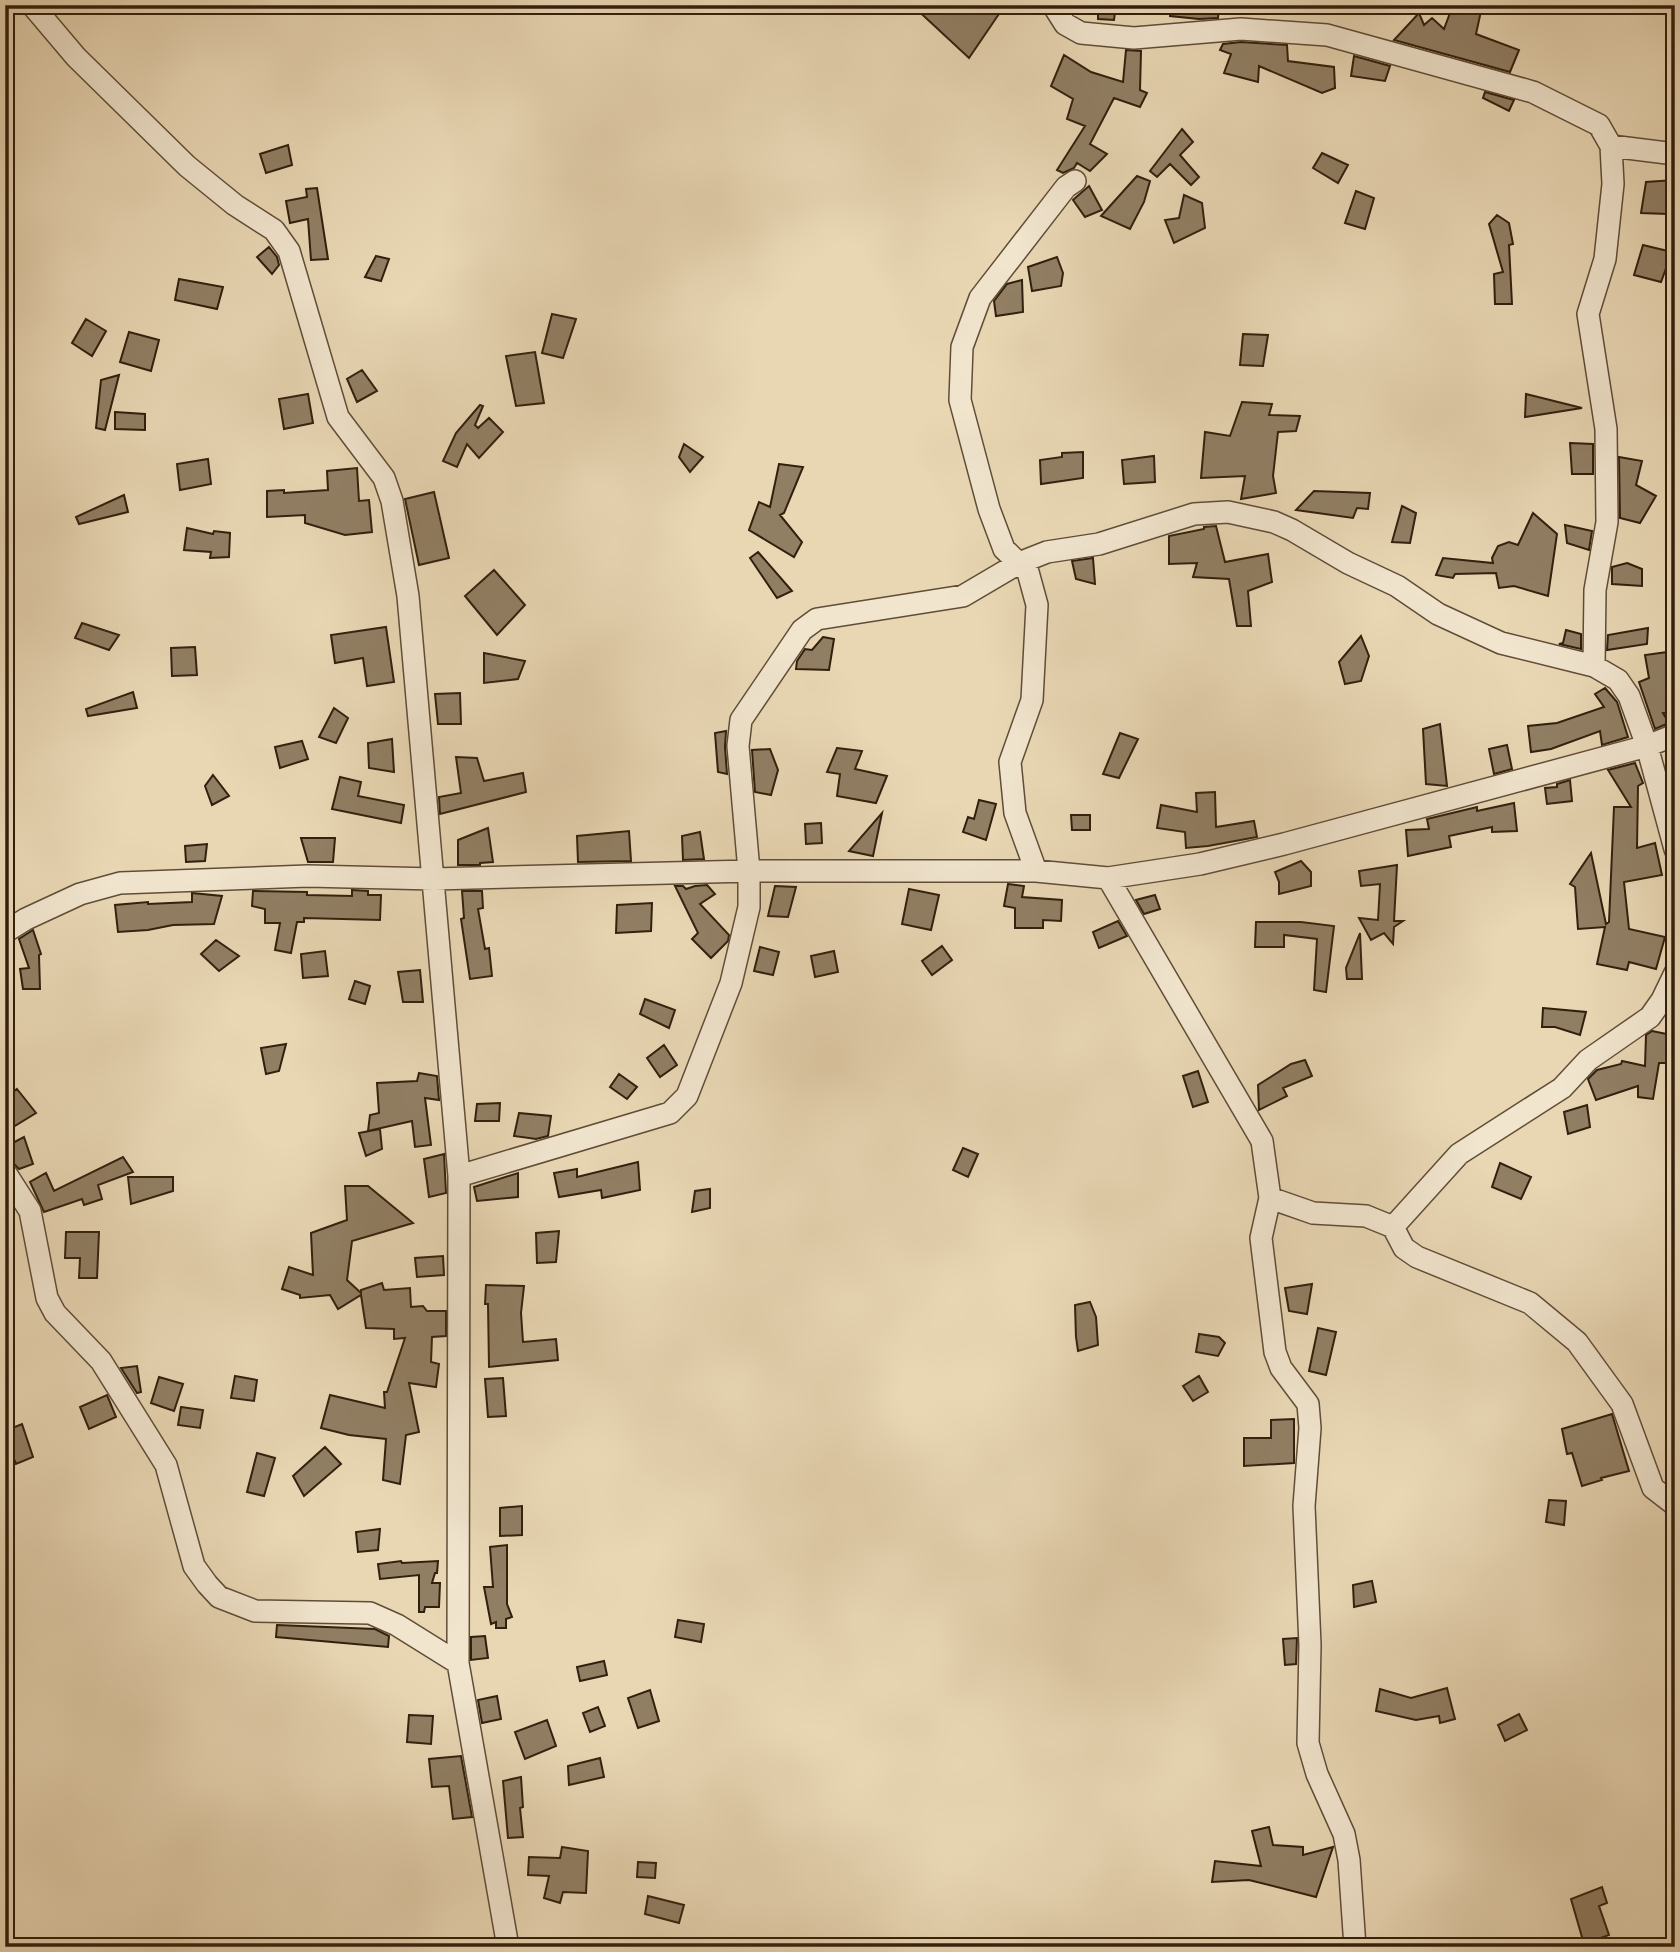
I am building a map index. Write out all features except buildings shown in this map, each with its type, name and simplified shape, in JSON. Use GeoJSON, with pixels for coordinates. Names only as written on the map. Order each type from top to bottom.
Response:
{"type":"FeatureCollection","features":[{"type":"Feature","properties":{"kind":"street"},"geometry":{"type":"LineString","coordinates":[[32,5],[76,57],[187,166],[235,205],[274,230],[289,251],[338,417],[384,478],[392,502],[408,596],[459,1176],[458,1663],[508,1947]]}},
{"type":"Feature","properties":{"kind":"street"},"geometry":{"type":"LineString","coordinates":[[1053,5],[1065,24],[1081,33],[1134,38],[1241,29],[1327,35],[1533,92],[1599,125],[1612,146],[1613,184],[1605,259],[1588,314],[1606,429],[1607,522],[1595,590],[1594,666]]}},
{"type":"Feature","properties":{"kind":"street"},"geometry":{"type":"LineString","coordinates":[[1612,146],[1675,154]]}},
{"type":"Feature","properties":{"kind":"street"},"geometry":{"type":"LineString","coordinates":[[1036,871],[1015,813],[1010,762],[1032,700],[1037,605],[1028,572],[1004,549],[989,509],[960,400],[962,347],[980,298],[1066,187],[1075,181]]}},
{"type":"Feature","properties":{"kind":"street"},"geometry":{"type":"LineString","coordinates":[[459,1176],[670,1113],[687,1096],[731,983],[749,907],[749,871],[738,746],[741,720],[802,630],[817,619],[963,596],[1019,563],[1047,552],[1100,544],[1194,514],[1228,512],[1274,522],[1292,530],[1348,563],[1397,586],[1438,614],[1501,643],[1594,666],[1618,680],[1629,696],[1647,746],[1675,849]]}},
{"type":"Feature","properties":{"kind":"street"},"geometry":{"type":"LineString","coordinates":[[5,932],[26,919],[80,894],[120,883],[308,876],[434,879],[749,871],[1036,871],[1108,878],[1200,864],[1284,844],[1647,746],[1675,735]]}},
{"type":"Feature","properties":{"kind":"street"},"geometry":{"type":"LineString","coordinates":[[1108,878],[1262,1141],[1270,1198],[1261,1238],[1275,1352],[1281,1368],[1308,1404],[1310,1428],[1304,1506],[1310,1645],[1308,1743],[1317,1774],[1344,1834],[1349,1860],[1355,1947]]}},
{"type":"Feature","properties":{"kind":"street"},"geometry":{"type":"LineString","coordinates":[[1393,1227],[1459,1154],[1562,1088],[1588,1060],[1650,1017],[1675,974]]}},
{"type":"Feature","properties":{"kind":"street"},"geometry":{"type":"LineString","coordinates":[[5,1172],[30,1210],[47,1298],[55,1313],[102,1361],[166,1465],[194,1566],[207,1584],[219,1597],[255,1611],[370,1613],[397,1625],[458,1663]]}},
{"type":"Feature","properties":{"kind":"street"},"geometry":{"type":"LineString","coordinates":[[1270,1198],[1313,1213],[1366,1216],[1393,1227],[1404,1248],[1417,1257],[1530,1303],[1577,1342],[1622,1404],[1653,1488],[1675,1504]]}}]}
